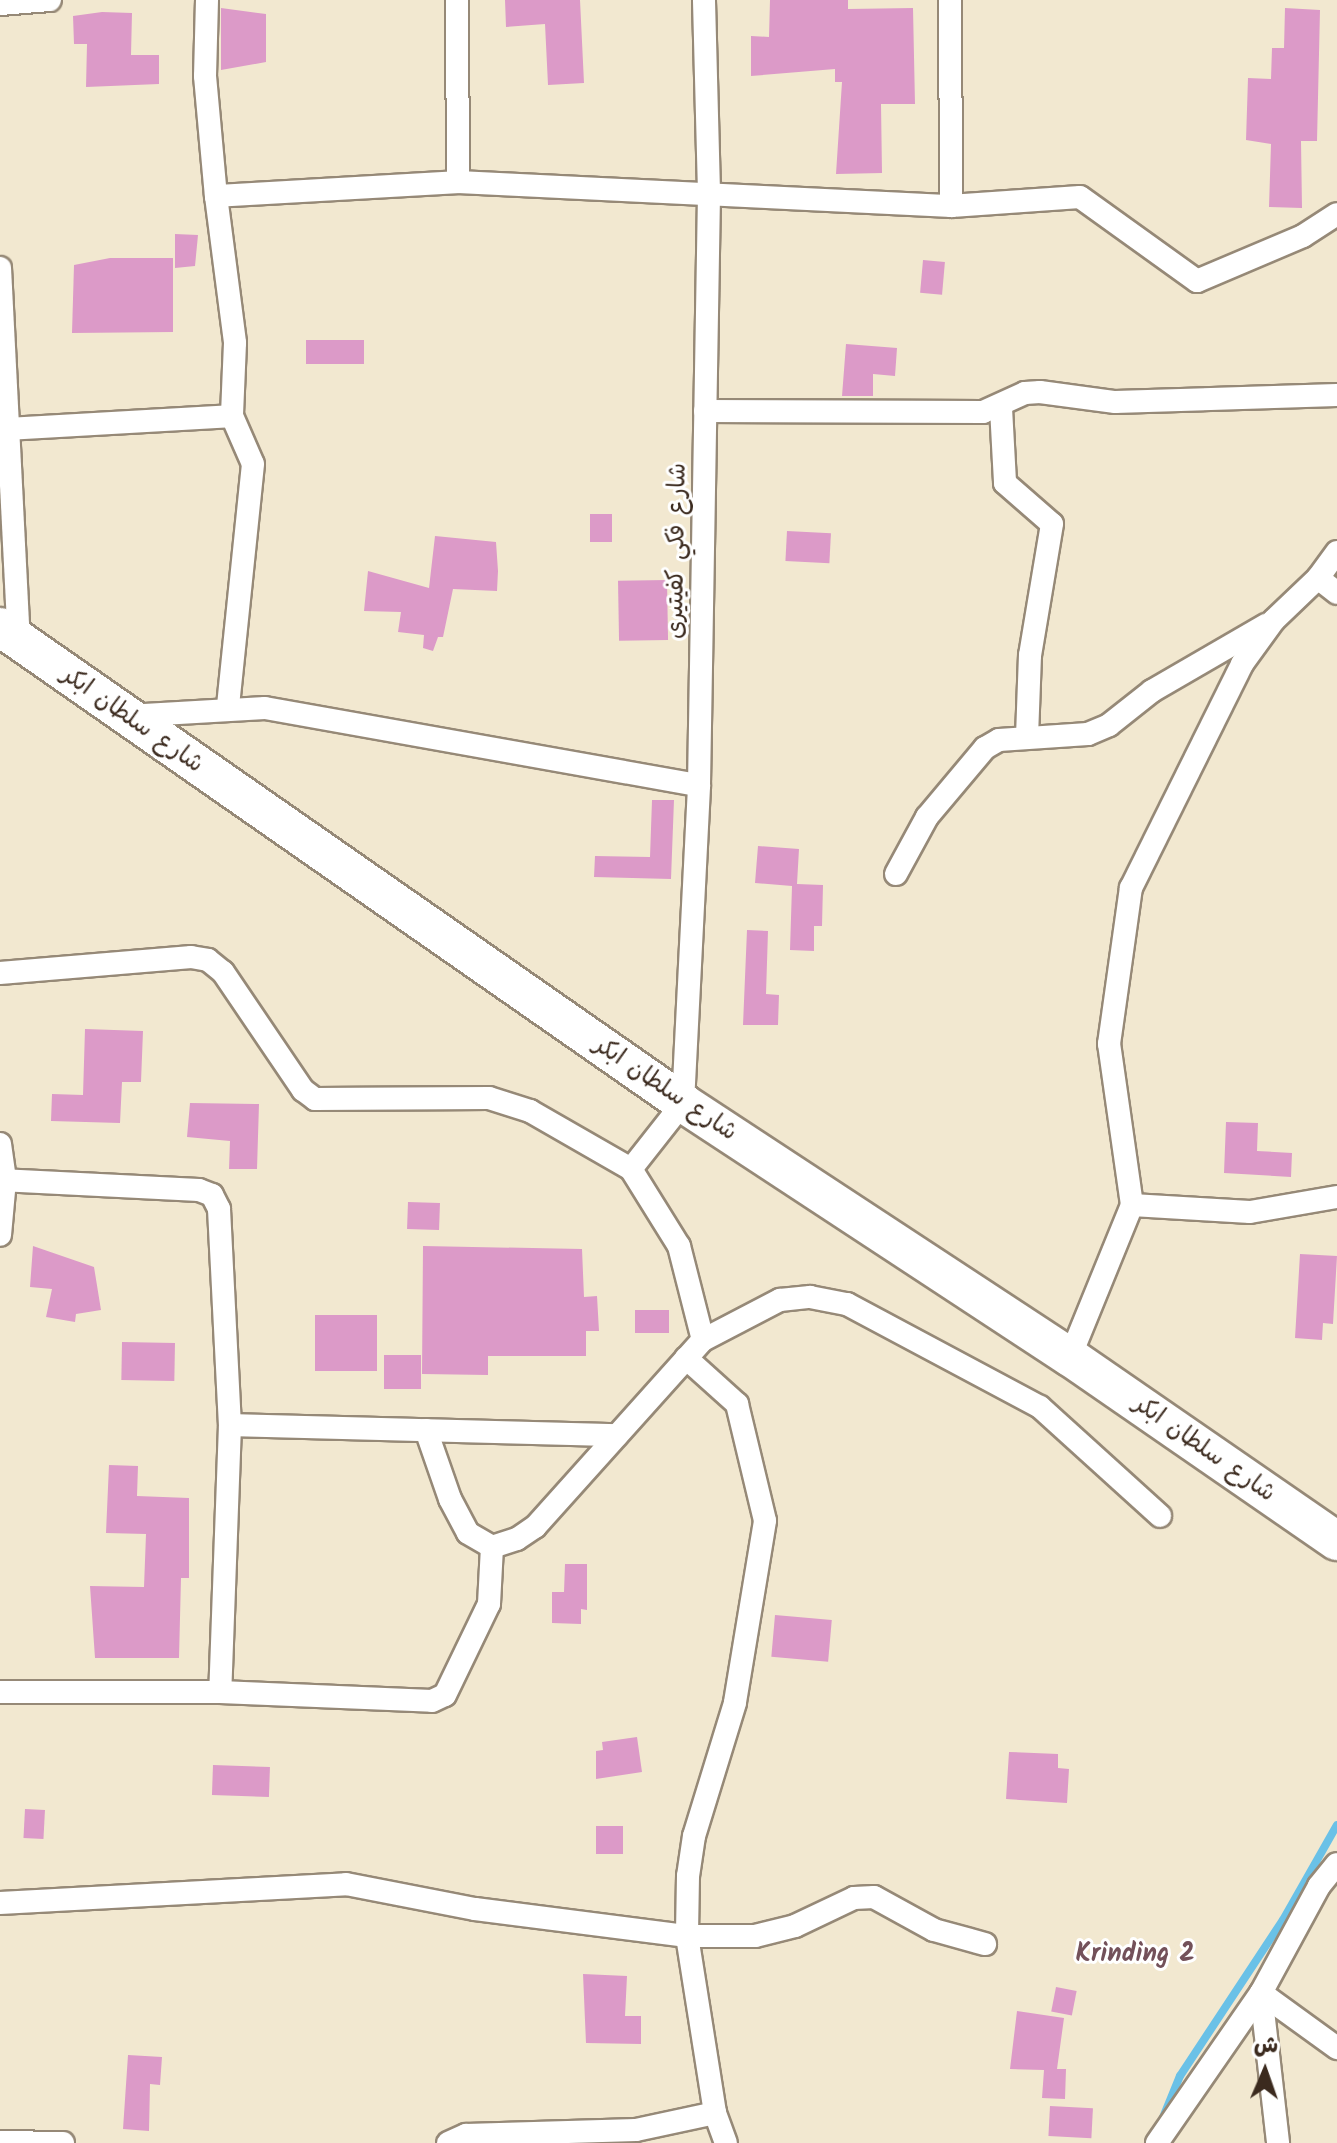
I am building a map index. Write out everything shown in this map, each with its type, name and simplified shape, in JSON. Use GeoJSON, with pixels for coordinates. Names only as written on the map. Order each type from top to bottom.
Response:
{"type":"FeatureCollection","features":[{"type":"Feature","properties":{"kind":"highway","name":"شارع سلطان ابكر"},"geometry":{"type":"LineString","coordinates":[[10,634],[683,1103],[1070,1357],[1337,1541]]}},
{"type":"Feature","properties":{"kind":"street"},"geometry":{"type":"LineString","coordinates":[[0,4],[50,0]]}},
{"type":"Feature","properties":{"kind":"street"},"geometry":{"type":"LineString","coordinates":[[207,0],[205,76],[216,196],[235,343],[232,416],[249,448],[253,479],[228,707]]}},
{"type":"Feature","properties":{"kind":"street"},"geometry":{"type":"LineString","coordinates":[[457,0],[458,182]]}},
{"type":"Feature","properties":{"kind":"street","name":"شارع فكي كفيتيرى"},"geometry":{"type":"LineString","coordinates":[[683,1103],[699,785],[709,192],[704,0]]}},
{"type":"Feature","properties":{"kind":"street"},"geometry":{"type":"LineString","coordinates":[[950,0],[951,206]]}},
{"type":"Feature","properties":{"kind":"street"},"geometry":{"type":"LineString","coordinates":[[216,196],[458,182],[951,206],[1080,197],[1197,281],[1303,236],[1337,214]]}},
{"type":"Feature","properties":{"kind":"street"},"geometry":{"type":"LineString","coordinates":[[0,268],[8,429],[10,634]]}},
{"type":"Feature","properties":{"kind":"street"},"geometry":{"type":"LineString","coordinates":[[705,411],[1001,408],[1025,393],[1040,392],[1115,402],[1337,395]]}},
{"type":"Feature","properties":{"kind":"street"},"geometry":{"type":"LineString","coordinates":[[1001,408],[1005,483],[1052,524],[1030,655],[1027,738]]}},
{"type":"Feature","properties":{"kind":"street"},"geometry":{"type":"LineString","coordinates":[[8,429],[232,416]]}},
{"type":"Feature","properties":{"kind":"street"},"geometry":{"type":"LineString","coordinates":[[1070,1357],[1132,1205],[1109,1044],[1131,888],[1242,664],[1274,620],[1318,578],[1337,552]]}},
{"type":"Feature","properties":{"kind":"street"},"geometry":{"type":"LineString","coordinates":[[1318,578],[1337,593]]}},
{"type":"Feature","properties":{"kind":"street"},"geometry":{"type":"LineString","coordinates":[[896,874],[927,817],[985,748],[999,740],[1088,734],[1109,725],[1152,691],[1274,620]]}},
{"type":"Feature","properties":{"kind":"street"},"geometry":{"type":"LineString","coordinates":[[126,716],[228,707],[265,708],[699,785]]}},
{"type":"Feature","properties":{"kind":"street"},"geometry":{"type":"LineString","coordinates":[[0,973],[191,957],[208,960],[223,972],[303,1090],[315,1099],[509,1102],[631,1169],[679,1246],[703,1340]]}},
{"type":"Feature","properties":{"kind":"street"},"geometry":{"type":"LineString","coordinates":[[631,1169],[683,1103]]}},
{"type":"Feature","properties":{"kind":"street"},"geometry":{"type":"LineString","coordinates":[[0,1144],[0,1235]]}},
{"type":"Feature","properties":{"kind":"street"},"geometry":{"type":"LineString","coordinates":[[2,1180],[199,1190],[212,1195],[220,1223],[230,1425],[220,1692]]}},
{"type":"Feature","properties":{"kind":"street"},"geometry":{"type":"LineString","coordinates":[[1132,1205],[1250,1212],[1337,1197]]}},
{"type":"Feature","properties":{"kind":"street"},"geometry":{"type":"LineString","coordinates":[[492,1547],[535,1527],[703,1340],[780,1300],[810,1297],[847,1304],[1040,1407],[1160,1516]]}},
{"type":"Feature","properties":{"kind":"street"},"geometry":{"type":"LineString","coordinates":[[686,1358],[737,1404],[765,1521],[735,1703],[691,1853],[687,1936],[715,2113],[726,2143]]}},
{"type":"Feature","properties":{"kind":"street"},"geometry":{"type":"LineString","coordinates":[[230,1425],[617,1435]]}},
{"type":"Feature","properties":{"kind":"street"},"geometry":{"type":"LineString","coordinates":[[426,1430],[461,1525],[492,1547]]}},
{"type":"Feature","properties":{"kind":"street"},"geometry":{"type":"LineString","coordinates":[[0,1692],[220,1692],[432,1701],[445,1695],[489,1604],[492,1547]]}},
{"type":"Feature","properties":{"kind":"street"},"geometry":{"type":"LineString","coordinates":[[1157,2143],[1261,1993],[1319,1886],[1337,1864]]}},
{"type":"Feature","properties":{"kind":"street"},"geometry":{"type":"LineString","coordinates":[[0,1903],[346,1884],[475,1909],[687,1936],[755,1936],[795,1926],[864,1896],[886,1900],[934,1930],[985,1944]]}},
{"type":"Feature","properties":{"kind":"street"},"geometry":{"type":"LineString","coordinates":[[1261,1993],[1337,2048]]}},
{"type":"Feature","properties":{"kind":"street"},"geometry":{"type":"LineString","coordinates":[[1261,1993],[1278,2143]]}},
{"type":"Feature","properties":{"kind":"street"},"geometry":{"type":"LineString","coordinates":[[448,2143],[466,2135],[636,2130],[715,2113]]}},
{"type":"Feature","properties":{"kind":"street"},"geometry":{"type":"LineString","coordinates":[[0,2142],[63,2143]]}},
{"type":"Feature","properties":{"kind":"building"},"geometry":{"type":"Polygon","coordinates":[[[505,0],[580,0],[584,83],[548,85],[545,24],[506,27],[505,0]]]}},
{"type":"Feature","properties":{"kind":"building"},"geometry":{"type":"Polygon","coordinates":[[[770,0],[848,0],[848,9],[913,8],[915,104],[881,104],[882,173],[836,174],[842,82],[835,82],[835,69],[751,76],[751,36],[769,37],[770,0]]]}},
{"type":"Feature","properties":{"kind":"building"},"geometry":{"type":"Polygon","coordinates":[[[221,8],[266,14],[266,62],[221,70],[221,8]]]}},
{"type":"Feature","properties":{"kind":"building"},"geometry":{"type":"Polygon","coordinates":[[[1285,8],[1320,10],[1317,141],[1301,141],[1302,208],[1269,207],[1271,144],[1246,140],[1248,78],[1271,79],[1272,48],[1284,48],[1285,8]]]}},
{"type":"Feature","properties":{"kind":"building"},"geometry":{"type":"Polygon","coordinates":[[[102,12],[132,13],[131,55],[159,55],[159,84],[86,87],[87,44],[74,44],[73,16],[102,12]]]}},
{"type":"Feature","properties":{"kind":"building"},"geometry":{"type":"Polygon","coordinates":[[[175,234],[198,235],[195,266],[175,268],[175,234]]]}},
{"type":"Feature","properties":{"kind":"building"},"geometry":{"type":"Polygon","coordinates":[[[110,258],[173,258],[173,332],[72,333],[74,265],[110,258]]]}},
{"type":"Feature","properties":{"kind":"building"},"geometry":{"type":"Polygon","coordinates":[[[923,260],[945,262],[942,295],[920,293],[923,260]]]}},
{"type":"Feature","properties":{"kind":"building"},"geometry":{"type":"Polygon","coordinates":[[[306,340],[364,340],[364,364],[306,364],[306,340]]]}},
{"type":"Feature","properties":{"kind":"building"},"geometry":{"type":"Polygon","coordinates":[[[846,344],[897,348],[895,376],[873,374],[873,396],[842,396],[846,344]]]}},
{"type":"Feature","properties":{"kind":"building"},"geometry":{"type":"Polygon","coordinates":[[[590,514],[612,514],[612,542],[590,542],[590,514]]]}},
{"type":"Feature","properties":{"kind":"building"},"geometry":{"type":"Polygon","coordinates":[[[787,531],[831,533],[829,563],[785,561],[787,531]]]}},
{"type":"Feature","properties":{"kind":"building"},"geometry":{"type":"Polygon","coordinates":[[[435,536],[496,542],[498,571],[497,591],[453,589],[443,637],[438,637],[433,651],[423,648],[424,635],[398,632],[401,612],[364,611],[368,571],[429,588],[435,536]]]}},
{"type":"Feature","properties":{"kind":"building"},"geometry":{"type":"Polygon","coordinates":[[[667,580],[668,640],[619,641],[618,581],[667,580]]]}},
{"type":"Feature","properties":{"kind":"building"},"geometry":{"type":"Polygon","coordinates":[[[652,800],[674,800],[671,879],[594,877],[595,856],[650,857],[652,800]]]}},
{"type":"Feature","properties":{"kind":"building"},"geometry":{"type":"Polygon","coordinates":[[[758,846],[799,849],[797,884],[823,885],[822,926],[814,926],[814,951],[790,950],[792,886],[755,883],[758,846]]]}},
{"type":"Feature","properties":{"kind":"building"},"geometry":{"type":"Polygon","coordinates":[[[747,930],[768,931],[766,994],[779,995],[778,1025],[743,1025],[747,930]]]}},
{"type":"Feature","properties":{"kind":"building"},"geometry":{"type":"Polygon","coordinates":[[[85,1029],[143,1031],[141,1082],[122,1082],[120,1123],[51,1121],[52,1094],[83,1095],[85,1029]]]}},
{"type":"Feature","properties":{"kind":"building"},"geometry":{"type":"Polygon","coordinates":[[[190,1103],[259,1104],[257,1169],[229,1169],[230,1141],[187,1137],[190,1103]]]}},
{"type":"Feature","properties":{"kind":"building"},"geometry":{"type":"Polygon","coordinates":[[[1226,1122],[1258,1123],[1257,1151],[1292,1153],[1291,1177],[1224,1173],[1226,1122]]]}},
{"type":"Feature","properties":{"kind":"building"},"geometry":{"type":"Polygon","coordinates":[[[408,1202],[440,1203],[439,1230],[407,1229],[408,1202]]]}},
{"type":"Feature","properties":{"kind":"building"},"geometry":{"type":"Polygon","coordinates":[[[33,1246],[94,1267],[101,1310],[76,1314],[75,1322],[46,1317],[52,1289],[30,1287],[33,1246]]]}},
{"type":"Feature","properties":{"kind":"building"},"geometry":{"type":"Polygon","coordinates":[[[423,1246],[582,1249],[584,1297],[597,1296],[599,1331],[586,1331],[586,1356],[488,1356],[488,1375],[422,1374],[423,1246]]]}},
{"type":"Feature","properties":{"kind":"building"},"geometry":{"type":"Polygon","coordinates":[[[1300,1254],[1337,1256],[1333,1324],[1323,1323],[1322,1340],[1295,1338],[1300,1254]]]}},
{"type":"Feature","properties":{"kind":"building"},"geometry":{"type":"Polygon","coordinates":[[[635,1310],[669,1310],[669,1333],[635,1333],[635,1310]]]}},
{"type":"Feature","properties":{"kind":"building"},"geometry":{"type":"Polygon","coordinates":[[[315,1315],[377,1315],[377,1371],[315,1371],[315,1315]]]}},
{"type":"Feature","properties":{"kind":"building"},"geometry":{"type":"Polygon","coordinates":[[[122,1342],[175,1343],[174,1381],[121,1380],[122,1342]]]}},
{"type":"Feature","properties":{"kind":"building"},"geometry":{"type":"Polygon","coordinates":[[[384,1355],[421,1355],[421,1389],[384,1389],[384,1355]]]}},
{"type":"Feature","properties":{"kind":"building"},"geometry":{"type":"Polygon","coordinates":[[[109,1465],[138,1466],[137,1496],[189,1498],[189,1578],[181,1578],[179,1658],[95,1658],[90,1586],[144,1587],[146,1534],[106,1533],[109,1465]]]}},
{"type":"Feature","properties":{"kind":"building"},"geometry":{"type":"Polygon","coordinates":[[[565,1564],[587,1564],[587,1610],[581,1609],[581,1624],[552,1623],[552,1592],[564,1592],[565,1564]]]}},
{"type":"Feature","properties":{"kind":"building"},"geometry":{"type":"Polygon","coordinates":[[[775,1615],[832,1620],[828,1662],[771,1657],[775,1615]]]}},
{"type":"Feature","properties":{"kind":"building"},"geometry":{"type":"Polygon","coordinates":[[[637,1737],[642,1772],[596,1779],[596,1751],[603,1750],[602,1742],[637,1737]]]}},
{"type":"Feature","properties":{"kind":"building"},"geometry":{"type":"Polygon","coordinates":[[[1009,1752],[1058,1754],[1058,1768],[1069,1769],[1067,1803],[1006,1799],[1009,1752]]]}},
{"type":"Feature","properties":{"kind":"building"},"geometry":{"type":"Polygon","coordinates":[[[213,1765],[270,1767],[269,1797],[212,1795],[213,1765]]]}},
{"type":"Feature","properties":{"kind":"building"},"geometry":{"type":"Polygon","coordinates":[[[25,1809],[45,1810],[43,1839],[23,1838],[25,1809]]]}},
{"type":"Feature","properties":{"kind":"building"},"geometry":{"type":"Polygon","coordinates":[[[596,1826],[623,1826],[623,1854],[596,1854],[596,1826]]]}},
{"type":"Feature","properties":{"kind":"building"},"geometry":{"type":"Polygon","coordinates":[[[583,1974],[627,1976],[625,2016],[641,2016],[641,2044],[586,2043],[583,1974]]]}},
{"type":"Feature","properties":{"kind":"building"},"geometry":{"type":"Polygon","coordinates":[[[1056,1987],[1077,1991],[1072,2016],[1051,2012],[1056,1987]]]}},
{"type":"Feature","properties":{"kind":"building"},"geometry":{"type":"Polygon","coordinates":[[[1017,2011],[1064,2018],[1057,2069],[1066,2069],[1065,2099],[1042,2098],[1044,2070],[1010,2069],[1017,2011]]]}},
{"type":"Feature","properties":{"kind":"building"},"geometry":{"type":"Polygon","coordinates":[[[128,2055],[162,2057],[160,2085],[150,2084],[149,2131],[123,2129],[128,2055]]]}},
{"type":"Feature","properties":{"kind":"building"},"geometry":{"type":"Polygon","coordinates":[[[1050,2106],[1093,2108],[1091,2138],[1048,2136],[1050,2106]]]}},
{"type":"Feature","properties":{"kind":"waterway"},"geometry":{"type":"LineString","coordinates":[[1162,2120],[1180,2076],[1283,1920],[1337,1825]]}},
{"type":"Feature","properties":{"kind":"district","name":"Krinding 2"},"geometry":{"type":"Point","coordinates":[1135,1955]}}]}
